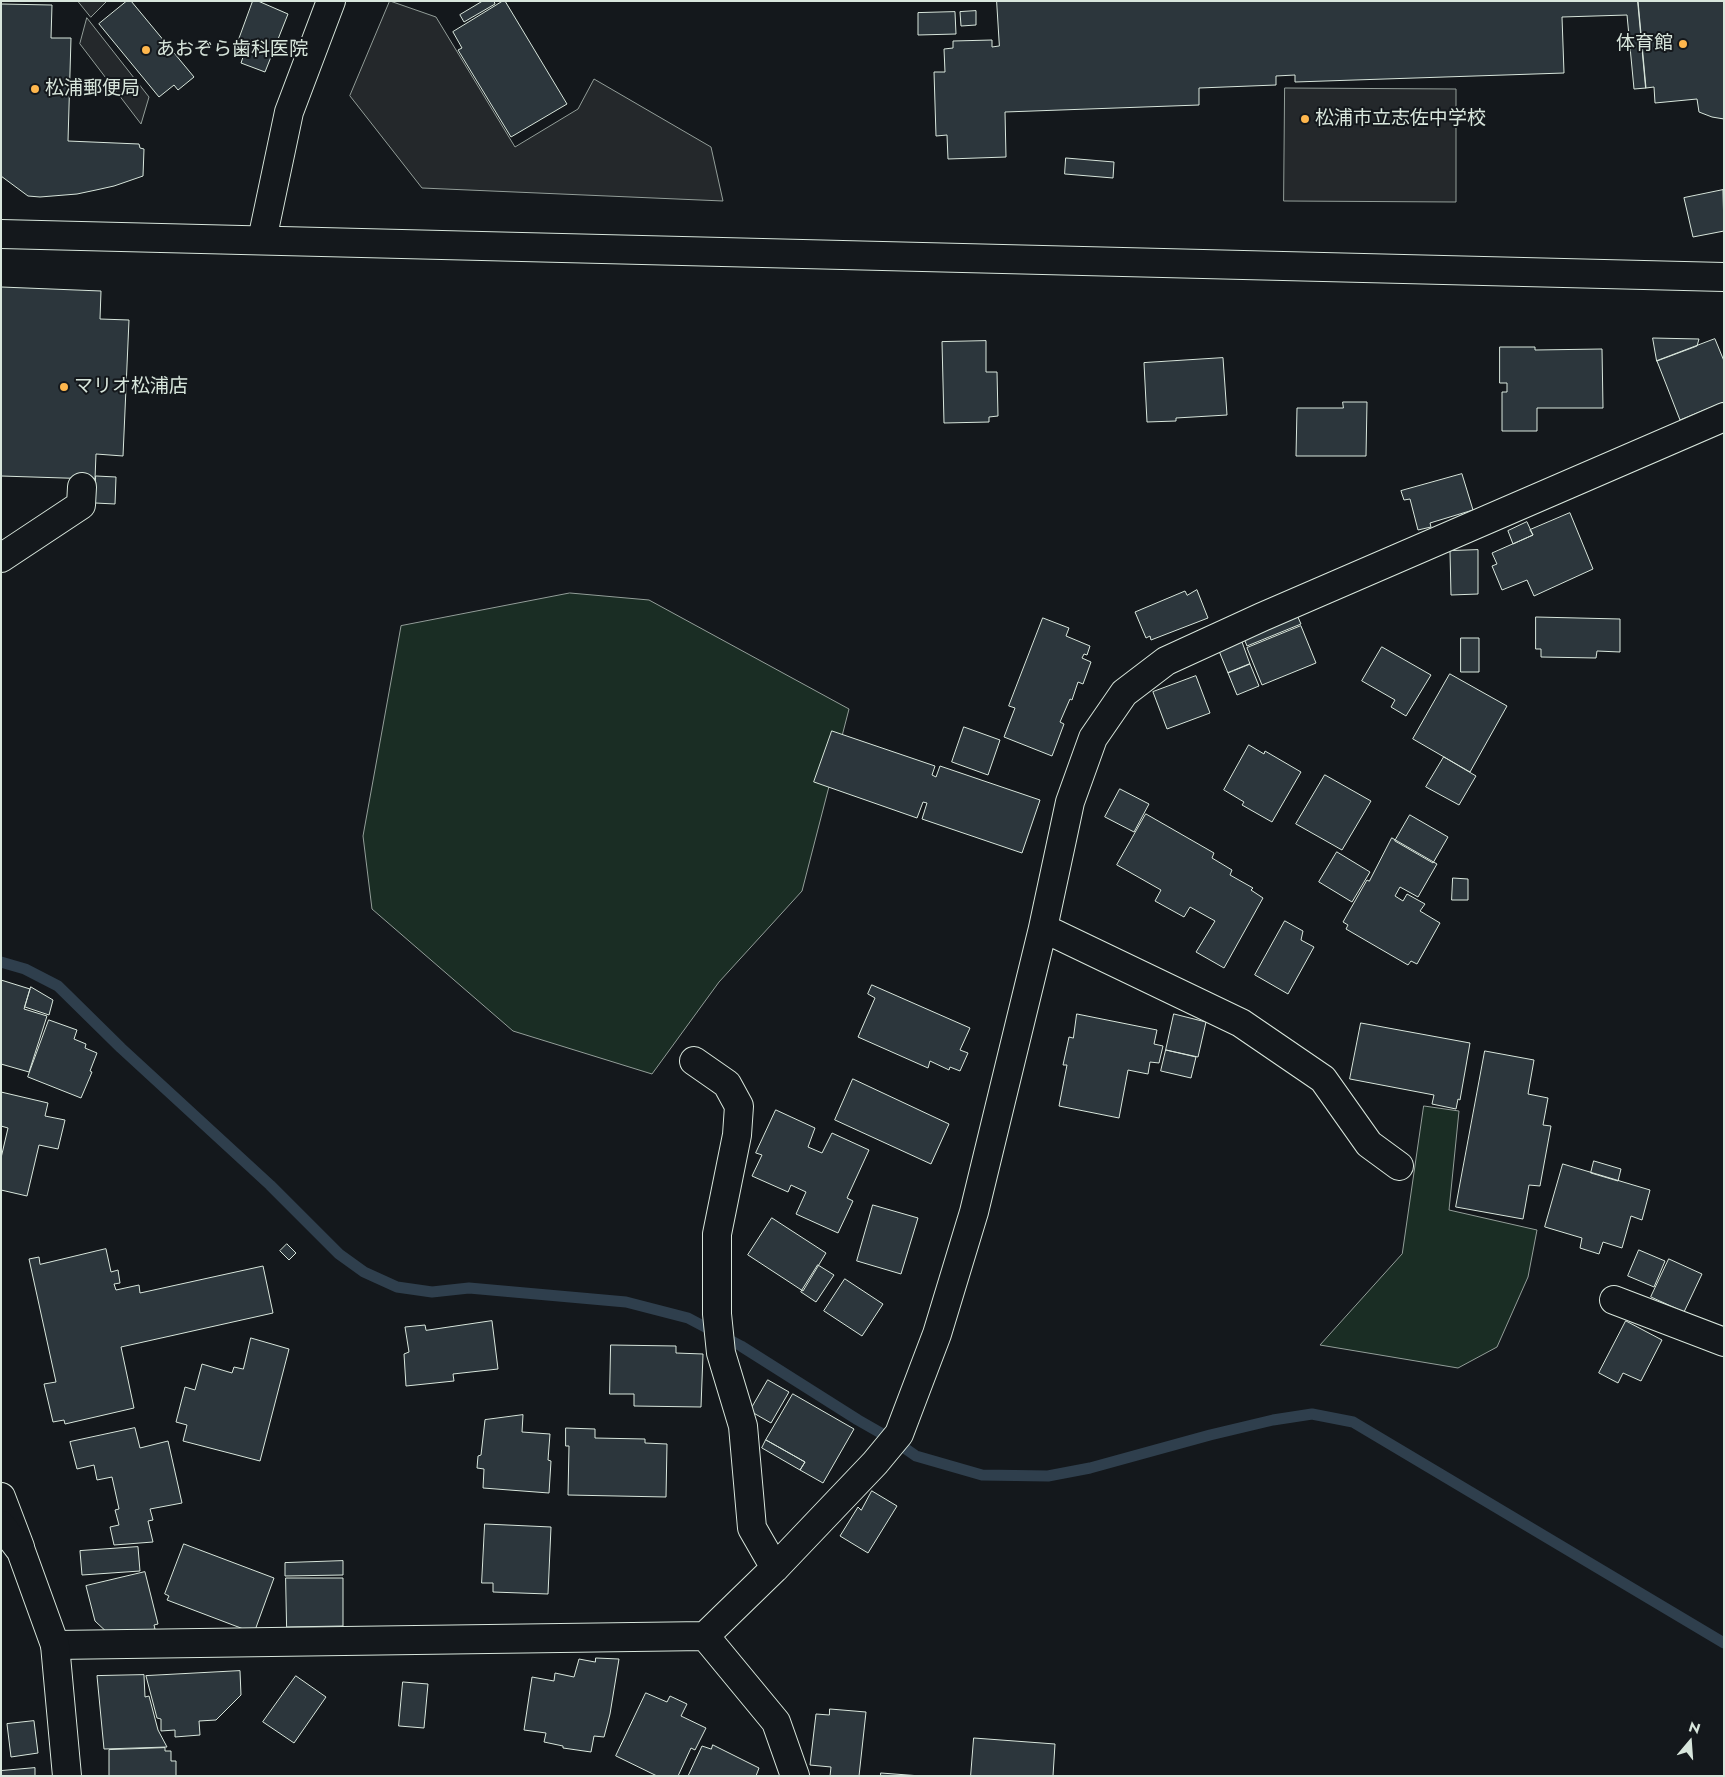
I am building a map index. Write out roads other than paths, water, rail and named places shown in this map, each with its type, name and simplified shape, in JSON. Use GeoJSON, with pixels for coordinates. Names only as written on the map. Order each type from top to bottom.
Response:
{"type":"FeatureCollection","features":[{"type":"Feature","properties":{"kind":"street"},"geometry":{"type":"LineString","coordinates":[[262,240],[289,112],[330,1]]}},
{"type":"Feature","properties":{"kind":"street"},"geometry":{"type":"LineString","coordinates":[[1,234],[1724,277]]}},
{"type":"Feature","properties":{"kind":"street"},"geometry":{"type":"LineString","coordinates":[[55,1645],[706,1636],[775,1568],[875,1463],[899,1434],[937,1334],[974,1212],[1043,928],[1070,802],[1093,738],[1124,693],[1166,661],[1271,613],[1724,417]]}},
{"type":"Feature","properties":{"kind":"street"},"geometry":{"type":"LineString","coordinates":[[1,558],[81,505],[82,487]]}},
{"type":"Feature","properties":{"kind":"street"},"geometry":{"type":"LineString","coordinates":[[1043,928],[1241,1023],[1323,1079],[1369,1144],[1399,1166]]}},
{"type":"Feature","properties":{"kind":"street"},"geometry":{"type":"LineString","coordinates":[[694,1061],[726,1084],[738,1106],[737,1135],[717,1234],[717,1314],[721,1353],[742,1426],[752,1528],[775,1568]]}},
{"type":"Feature","properties":{"kind":"street"},"geometry":{"type":"LineString","coordinates":[[1614,1300],[1724,1342]]}},
{"type":"Feature","properties":{"kind":"street"},"geometry":{"type":"LineString","coordinates":[[1,1497],[55,1645],[67,1776]]}},
{"type":"Feature","properties":{"kind":"street"},"geometry":{"type":"LineString","coordinates":[[1,1525],[21,1551]]}},
{"type":"Feature","properties":{"kind":"street"},"geometry":{"type":"LineString","coordinates":[[706,1636],[776,1722],[795,1776]]}},
{"type":"Feature","properties":{"kind":"waterway"},"geometry":{"type":"LineString","coordinates":[[1,962],[25,969],[58,986],[121,1048],[270,1185],[339,1254],[364,1272],[397,1287],[432,1292],[469,1288],[626,1302],[688,1318],[741,1346],[916,1456],[982,1475],[1048,1476],[1090,1468],[1273,1420],[1312,1414],[1353,1422],[1724,1643]]}},
{"type":"Feature","properties":{"kind":"place","name":"体育館"},"geometry":{"type":"Point","coordinates":[1683,44]}},
{"type":"Feature","properties":{"kind":"place","name":"あおぞら歯科医院"},"geometry":{"type":"Point","coordinates":[146,50]}},
{"type":"Feature","properties":{"kind":"place","name":"松浦郵便局"},"geometry":{"type":"Point","coordinates":[35,89]}},
{"type":"Feature","properties":{"kind":"place","name":"松浦市立志佐中学校"},"geometry":{"type":"Point","coordinates":[1305,119]}},
{"type":"Feature","properties":{"kind":"place","name":"マリオ松浦店"},"geometry":{"type":"Point","coordinates":[64,387]}}]}
